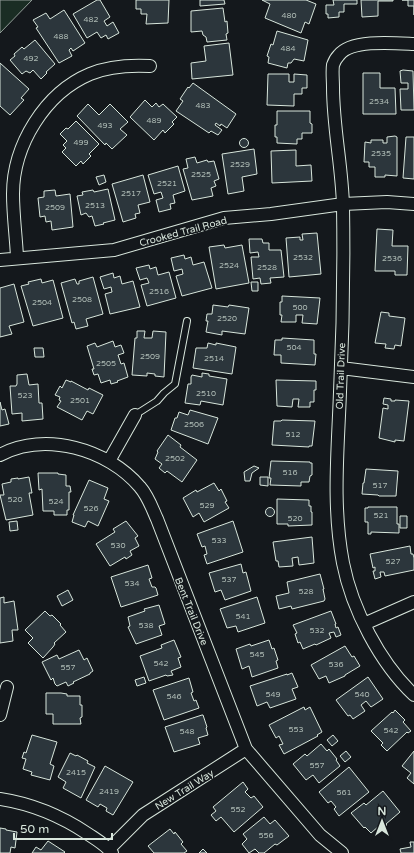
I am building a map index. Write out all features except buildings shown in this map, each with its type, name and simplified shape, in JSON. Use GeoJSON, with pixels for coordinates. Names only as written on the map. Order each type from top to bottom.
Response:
{"type":"FeatureCollection","features":[{"type":"Feature","properties":{"kind":"street","name":"Old Trail Drive"},"geometry":{"type":"LineString","coordinates":[[414,44],[388,43],[353,46],[340,54],[333,65],[334,110],[343,204],[341,368],[336,515],[346,575],[364,624],[383,659],[414,695]]}},
{"type":"Feature","properties":{"kind":"street"},"geometry":{"type":"LineString","coordinates":[[18,257],[13,193],[14,178],[16,166],[22,149],[35,123],[52,100],[76,81],[90,74],[111,68],[133,65],[150,66]]}},
{"type":"Feature","properties":{"kind":"street","name":"Crooked Trail Road"},"geometry":{"type":"LineString","coordinates":[[0,260],[18,257],[63,255],[114,250],[224,218],[271,214],[343,204],[386,202],[414,204]]}},
{"type":"Feature","properties":{"kind":"street"},"geometry":{"type":"LineString","coordinates":[[341,368],[414,377]]}},
{"type":"Feature","properties":{"kind":"street"},"geometry":{"type":"LineString","coordinates":[[109,461],[135,415]]}},
{"type":"Feature","properties":{"kind":"street","name":"Bent Trail Drive"},"geometry":{"type":"LineString","coordinates":[[0,454],[15,448],[26,446],[50,444],[73,447],[109,461],[131,477],[148,498],[246,749],[320,835],[342,853]]}},
{"type":"Feature","properties":{"kind":"street"},"geometry":{"type":"LineString","coordinates":[[364,624],[414,602]]}},
{"type":"Feature","properties":{"kind":"street"},"geometry":{"type":"LineString","coordinates":[[0,715],[8,686]]}},
{"type":"Feature","properties":{"kind":"street","name":"New Trail Way"},"geometry":{"type":"LineString","coordinates":[[110,851],[143,815],[246,749]]}},
{"type":"Feature","properties":{"kind":"street"},"geometry":{"type":"LineString","coordinates":[[0,799],[28,805],[63,818],[94,837],[110,851]]}},
{"type":"Feature","properties":{"kind":"lane"},"geometry":{"type":"LineString","coordinates":[[135,415],[157,401],[175,384],[187,321]]}},
{"type":"Feature","properties":{"kind":"green space"},"geometry":{"type":"Polygon","coordinates":[[[0,0],[32,0],[0,33],[0,0]]]}}]}
